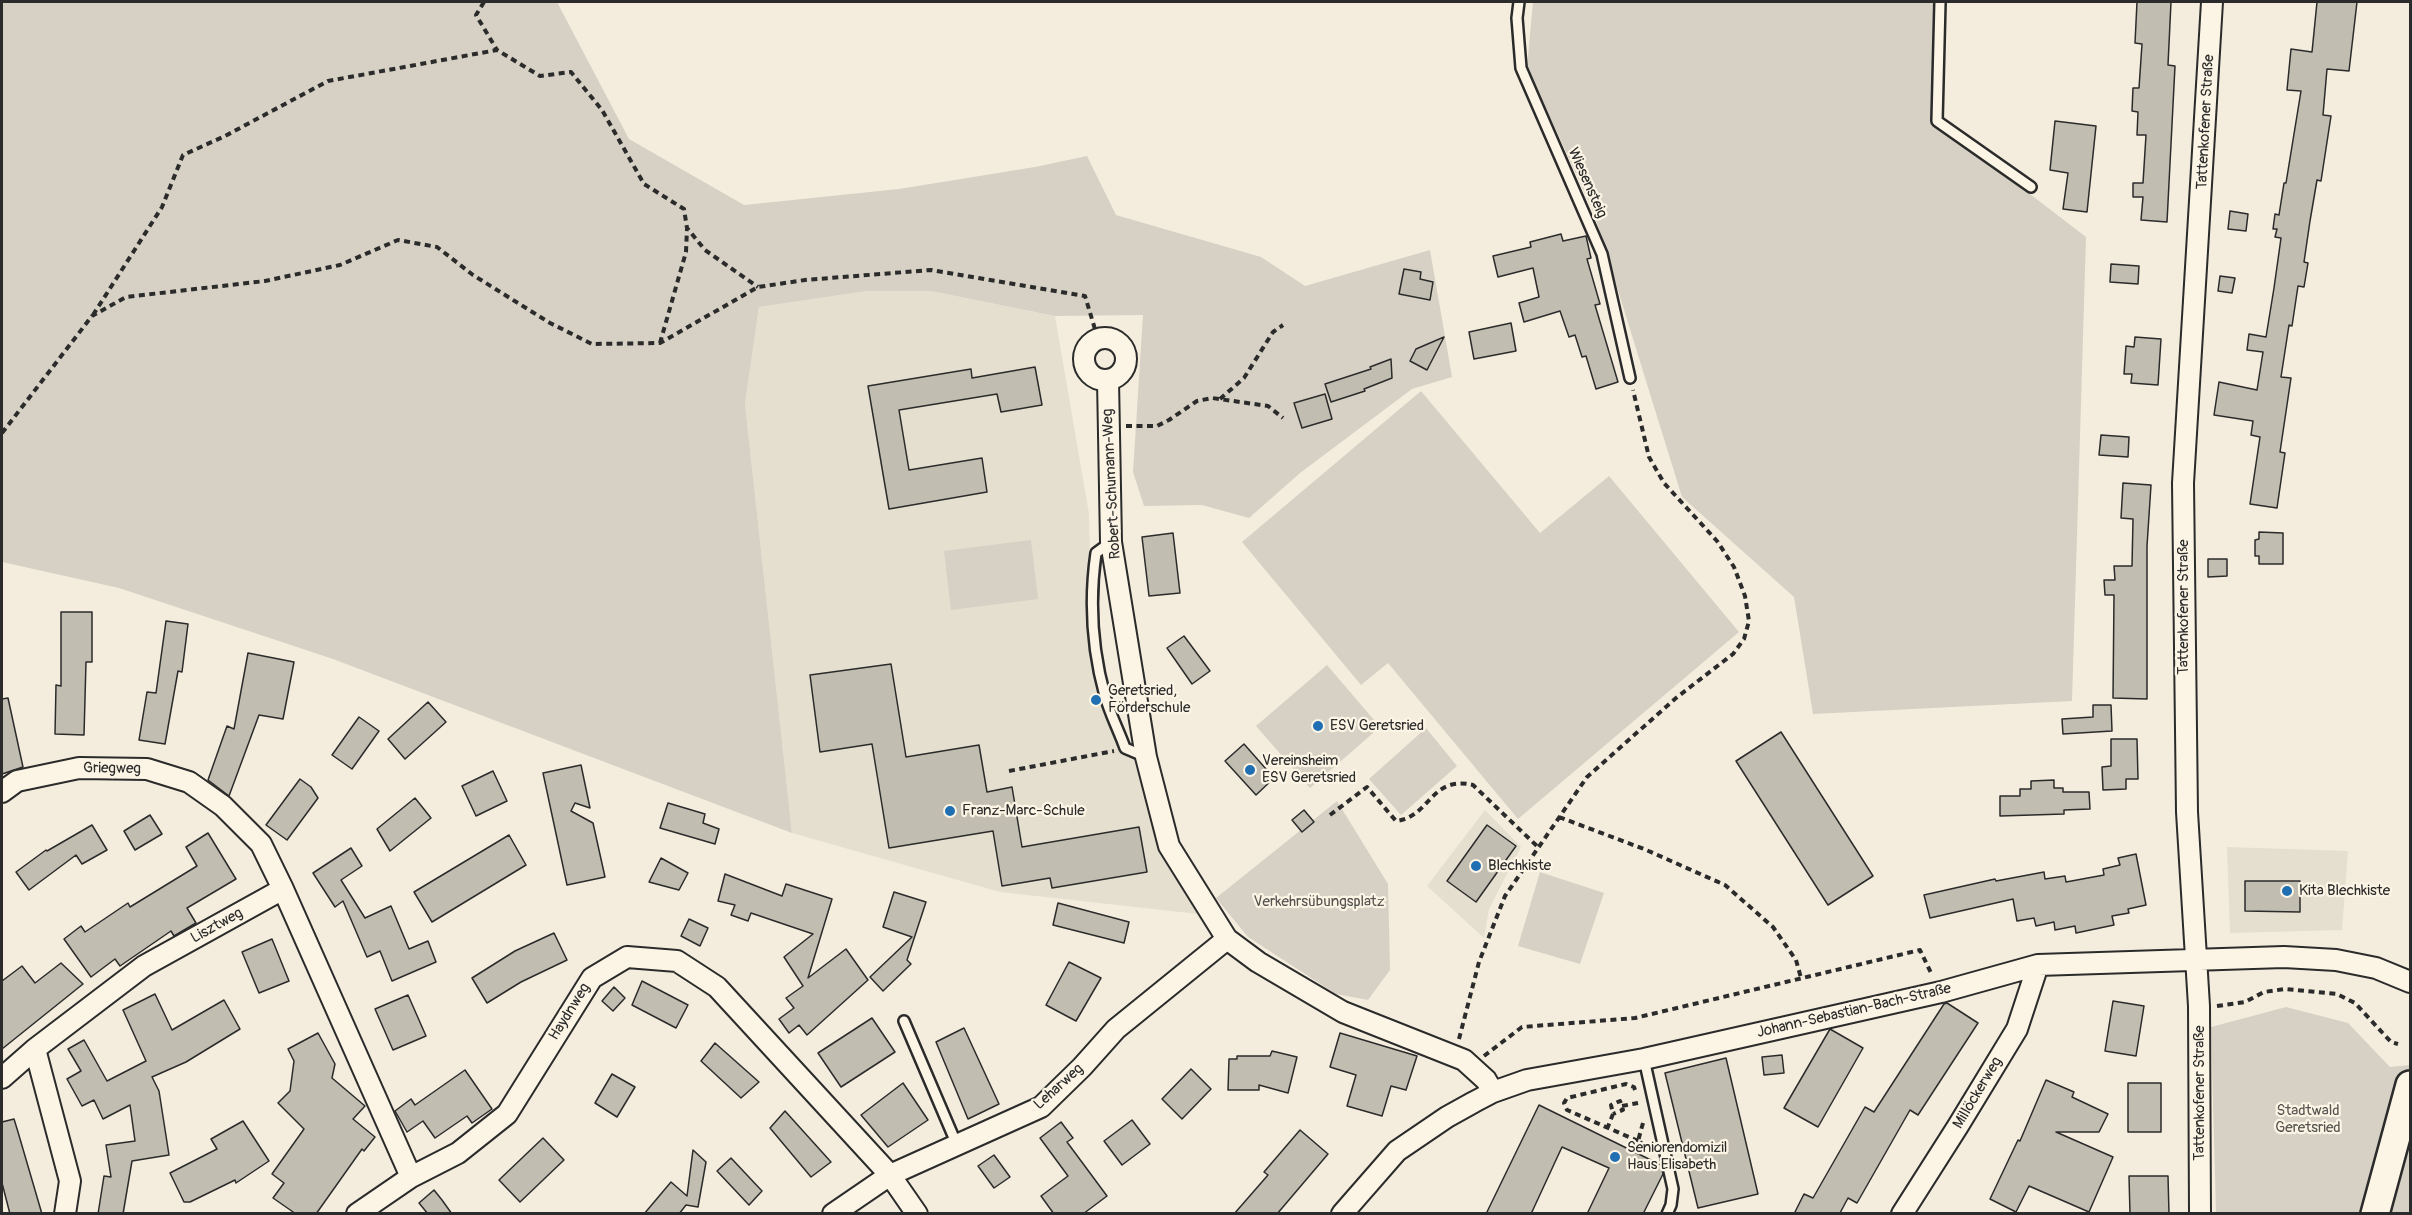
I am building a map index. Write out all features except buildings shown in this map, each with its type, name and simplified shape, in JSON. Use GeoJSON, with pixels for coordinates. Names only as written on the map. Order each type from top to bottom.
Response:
{"type":"FeatureCollection","features":[{"type":"Feature","properties":{"kind":"main road"},"geometry":{"type":"LineString","coordinates":[[2375,1214],[2410,1084]]}},
{"type":"Feature","properties":{"kind":"street","name":"Tattenkofener Straße"},"geometry":{"type":"LineString","coordinates":[[2200,1214],[2198,960],[2187,812],[2183,483],[2212,2]]}},
{"type":"Feature","properties":{"kind":"street"},"geometry":{"type":"LineString","coordinates":[[1098,339],[1113,340],[1124,350],[1124,367],[1115,378],[1099,380],[1091,375],[1085,366],[1086,351],[1098,339]]}},
{"type":"Feature","properties":{"kind":"street","name":"Robert-Schumann-Weg"},"geometry":{"type":"LineString","coordinates":[[1108,380],[1112,542],[1146,757],[1169,846],[1227,939],[1258,962],[1343,1012],[1463,1061],[1486,1080],[1493,1092]]}},
{"type":"Feature","properties":{"kind":"street","name":"Griegweg"},"geometry":{"type":"LineString","coordinates":[[2,792],[17,781],[79,768],[147,769],[189,782],[223,806],[261,844],[283,889]]}},
{"type":"Feature","properties":{"kind":"street"},"geometry":{"type":"LineString","coordinates":[[283,889],[411,1177]]}},
{"type":"Feature","properties":{"kind":"street","name":"Lisztweg"},"geometry":{"type":"LineString","coordinates":[[2,1078],[35,1049],[144,966],[283,889]]}},
{"type":"Feature","properties":{"kind":"street","name":"Leharweg"},"geometry":{"type":"LineString","coordinates":[[833,1214],[890,1175],[1041,1107],[1082,1067],[1116,1029],[1227,939]]}},
{"type":"Feature","properties":{"kind":"street","name":"Haydnweg"},"geometry":{"type":"LineString","coordinates":[[357,1214],[411,1177],[458,1153],[507,1114],[592,978],[627,957],[677,961],[717,987],[890,1175],[917,1214]]}},
{"type":"Feature","properties":{"kind":"street","name":"Johann-Sebastian-Bach-Straße"},"geometry":{"type":"LineString","coordinates":[[1349,1210],[1397,1151],[1447,1117],[1493,1092],[1527,1080],[1644,1059],[1941,992],[2038,965],[2284,957],[2336,960],[2376,968],[2410,982]]}},
{"type":"Feature","properties":{"kind":"street","name":"Millöckerweg"},"geometry":{"type":"LineString","coordinates":[[1902,1214],[2017,1029],[2038,965]]}},
{"type":"Feature","properties":{"kind":"street"},"geometry":{"type":"LineString","coordinates":[[35,1049],[70,1181],[65,1214]]}},
{"type":"Feature","properties":{"kind":"lane","name":"Wiesensteig"},"geometry":{"type":"LineString","coordinates":[[1519,2],[1517,18],[1521,68],[1602,254],[1630,378]]}},
{"type":"Feature","properties":{"kind":"lane"},"geometry":{"type":"LineString","coordinates":[[1940,2],[1937,121],[2031,188]]}},
{"type":"Feature","properties":{"kind":"lane"},"geometry":{"type":"LineString","coordinates":[[1112,542],[1096,553],[1091,587],[1092,627],[1106,697],[1125,748],[1146,757]]}},
{"type":"Feature","properties":{"kind":"lane"},"geometry":{"type":"LineString","coordinates":[[904,1021],[957,1145]]}},
{"type":"Feature","properties":{"kind":"lane"},"geometry":{"type":"LineString","coordinates":[[1644,1059],[1673,1189],[1671,1205],[1666,1214]]}},
{"type":"Feature","properties":{"kind":"path"},"geometry":{"type":"LineString","coordinates":[[484,2],[476,15],[497,50],[540,76],[570,72],[602,110],[644,184],[684,210],[687,228],[686,252],[660,343]]}},
{"type":"Feature","properties":{"kind":"path"},"geometry":{"type":"LineString","coordinates":[[2,433],[92,316],[162,207],[183,154],[225,136],[328,81],[497,50]]}},
{"type":"Feature","properties":{"kind":"path"},"geometry":{"type":"LineString","coordinates":[[687,228],[705,250],[758,287]]}},
{"type":"Feature","properties":{"kind":"path"},"geometry":{"type":"LineString","coordinates":[[92,316],[126,297],[265,281],[340,265],[398,240],[437,247],[473,275],[550,323],[592,344],[660,343],[758,287],[805,280],[932,270],[1085,296],[1098,339]]}},
{"type":"Feature","properties":{"kind":"path"},"geometry":{"type":"LineString","coordinates":[[1220,399],[1244,378],[1273,332],[1283,325]]}},
{"type":"Feature","properties":{"kind":"path"},"geometry":{"type":"LineString","coordinates":[[1463,1061],[1479,963],[1505,896],[1587,777],[1676,698],[1733,654],[1744,639],[1749,621],[1745,596],[1734,567],[1717,541],[1664,483],[1649,457],[1630,378]]}},
{"type":"Feature","properties":{"kind":"path"},"geometry":{"type":"LineString","coordinates":[[1109,424],[1157,426],[1170,420],[1197,400],[1220,399],[1268,406],[1283,418]]}},
{"type":"Feature","properties":{"kind":"path"},"geometry":{"type":"LineString","coordinates":[[1009,771],[1125,748]]}},
{"type":"Feature","properties":{"kind":"path"},"geometry":{"type":"LineString","coordinates":[[1330,815],[1367,787],[1396,821],[1408,820],[1444,786],[1461,782],[1473,785],[1538,847]]}},
{"type":"Feature","properties":{"kind":"path"},"geometry":{"type":"LineString","coordinates":[[1559,817],[1644,849],[1725,885],[1773,927],[1796,960],[1801,978]]}},
{"type":"Feature","properties":{"kind":"path"},"geometry":{"type":"LineString","coordinates":[[1463,1061],[1522,1027],[1635,1018],[1920,950],[1941,992]]}},
{"type":"Feature","properties":{"kind":"path"},"geometry":{"type":"LineString","coordinates":[[2199,1006],[2245,1002],[2264,992],[2285,989],[2337,994],[2355,1004],[2391,1042],[2398,1044]]}},
{"type":"Feature","properties":{"kind":"path"},"geometry":{"type":"LineString","coordinates":[[1638,1141],[1644,1126],[1634,1087],[1626,1083],[1567,1098],[1564,1103],[1567,1110],[1638,1141],[1655,1152],[1664,1146]]}},
{"type":"Feature","properties":{"kind":"path"},"geometry":{"type":"LineString","coordinates":[[1607,1129],[1613,1114],[1611,1105],[1620,1101],[1623,1110],[1613,1114]]}},
{"type":"Feature","properties":{"kind":"path"},"geometry":{"type":"LineString","coordinates":[[1622,1106],[1638,1103]]}},
{"type":"Feature","properties":{"kind":"shaded area"},"geometry":{"type":"Polygon","coordinates":[[[867,291],[931,291],[1055,316],[1089,514],[1092,635],[1103,683],[1125,748],[1146,757],[1169,846],[1198,914],[1000,892],[792,833],[745,404],[759,307],[867,291]]]}},
{"type":"Feature","properties":{"kind":"shaded area","name":"Blechkiste"},"geometry":{"type":"Polygon","coordinates":[[[1485,810],[1521,847],[1489,909],[1484,938],[1427,886],[1485,810]]]}},
{"type":"Feature","properties":{"kind":"shaded area","name":"Kita Blechkiste"},"geometry":{"type":"Polygon","coordinates":[[[2227,847],[2348,851],[2342,930],[2230,933],[2227,847]]]}},
{"type":"Feature","properties":{"kind":"green space"},"geometry":{"type":"Polygon","coordinates":[[[2,2],[557,2],[629,139],[744,205],[899,189],[1035,167],[1087,156],[1116,215],[1261,257],[1305,286],[1430,250],[1452,377],[1412,389],[1300,473],[1249,518],[1202,505],[1144,506],[1133,472],[1143,315],[1055,316],[931,291],[867,291],[759,307],[745,404],[792,833],[333,659],[119,588],[2,562],[2,2]]]}},
{"type":"Feature","properties":{"kind":"green space"},"geometry":{"type":"Polygon","coordinates":[[[1533,2],[1935,2],[1931,118],[2086,237],[2072,701],[1813,714],[1794,597],[1682,497],[1594,213],[1527,67],[1533,2]]]}},
{"type":"Feature","properties":{"kind":"green space"},"geometry":{"type":"Polygon","coordinates":[[[1421,391],[1540,533],[1609,476],[1739,632],[1518,819],[1388,663],[1361,685],[1242,542],[1421,391]]]}},
{"type":"Feature","properties":{"kind":"green space"},"geometry":{"type":"Polygon","coordinates":[[[1031,540],[1038,599],[951,610],[944,551],[1031,540]]]}},
{"type":"Feature","properties":{"kind":"green space","name":"ESV Geretsried"},"geometry":{"type":"Polygon","coordinates":[[[1327,665],[1380,727],[1310,788],[1256,726],[1327,665]]]}},
{"type":"Feature","properties":{"kind":"green space"},"geometry":{"type":"Polygon","coordinates":[[[1426,728],[1457,766],[1401,815],[1369,779],[1426,728]]]}},
{"type":"Feature","properties":{"kind":"green space","name":"Verkehrsübungsplatz"},"geometry":{"type":"Polygon","coordinates":[[[1337,801],[1388,884],[1390,970],[1368,1000],[1336,994],[1248,937],[1216,898],[1337,801]]]}},
{"type":"Feature","properties":{"kind":"green space"},"geometry":{"type":"Polygon","coordinates":[[[1540,872],[1604,893],[1580,964],[1518,946],[1540,872]]]}},
{"type":"Feature","properties":{"kind":"green space","name":"Stadtwald Geretsried"},"geometry":{"type":"Polygon","coordinates":[[[2286,1007],[2348,1023],[2390,1067],[2410,1065],[2410,1213],[2216,1213],[2211,1027],[2286,1007]]]}},
{"type":"Feature","properties":{"kind":"place","name":"Geretsried, Förderschule"},"geometry":{"type":"Point","coordinates":[1096,700]}},
{"type":"Feature","properties":{"kind":"place","name":"ESV Geretsried"},"geometry":{"type":"Point","coordinates":[1318,726]}},
{"type":"Feature","properties":{"kind":"place","name":"Vereinsheim ESV Geretsried"},"geometry":{"type":"Point","coordinates":[1250,770]}},
{"type":"Feature","properties":{"kind":"place","name":"Franz-Marc-Schule"},"geometry":{"type":"Point","coordinates":[950,811]}},
{"type":"Feature","properties":{"kind":"place","name":"Blechkiste"},"geometry":{"type":"Point","coordinates":[1476,866]}},
{"type":"Feature","properties":{"kind":"place","name":"Kita Blechkiste"},"geometry":{"type":"Point","coordinates":[2287,891]}},
{"type":"Feature","properties":{"kind":"place","name":"Seniorendomizil Haus Elisabeth"},"geometry":{"type":"Point","coordinates":[1615,1157]}}]}
